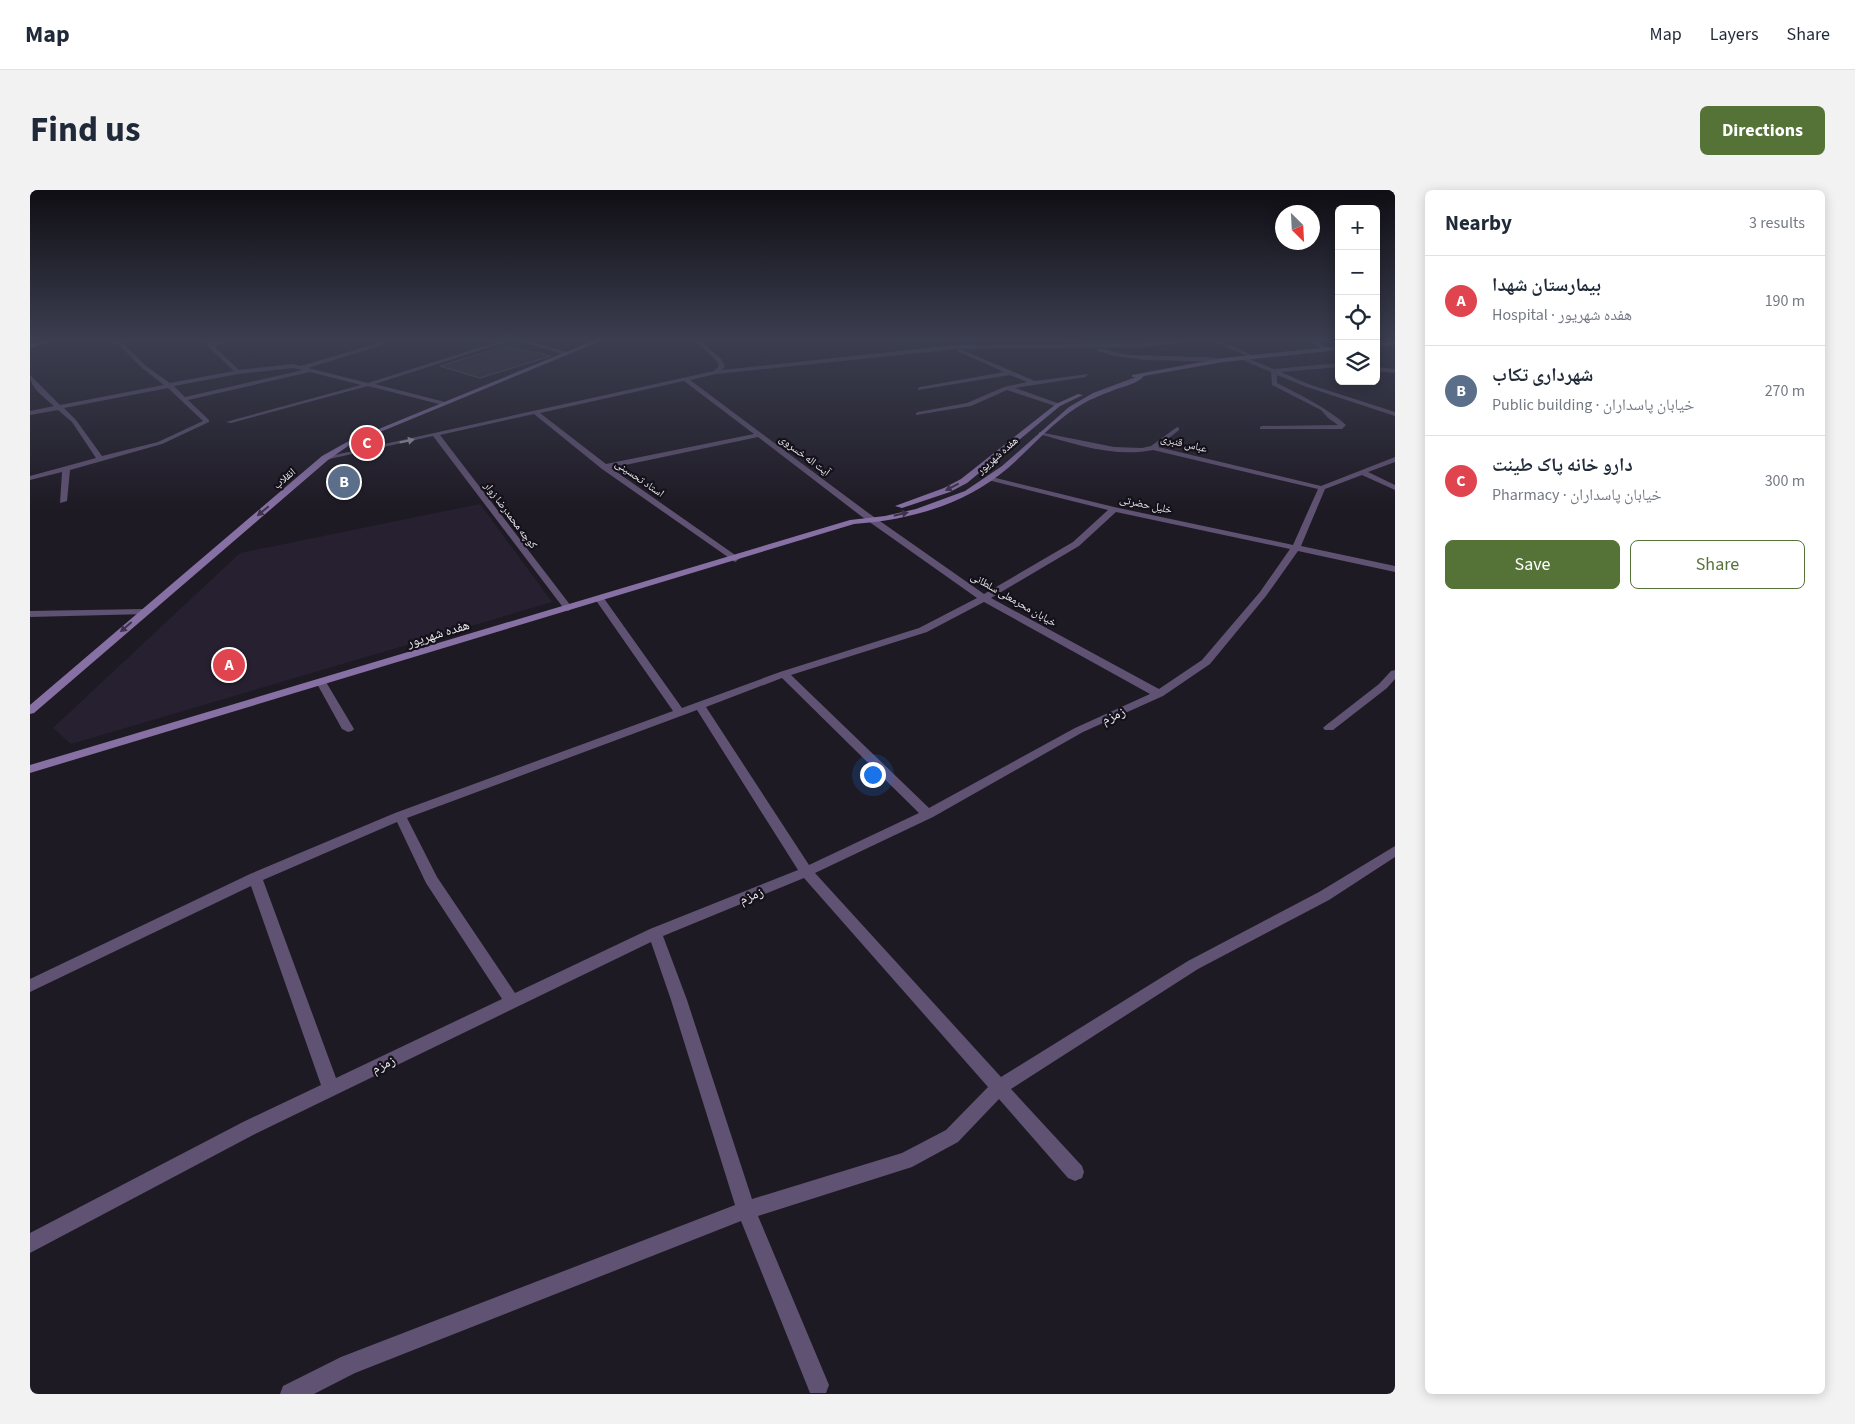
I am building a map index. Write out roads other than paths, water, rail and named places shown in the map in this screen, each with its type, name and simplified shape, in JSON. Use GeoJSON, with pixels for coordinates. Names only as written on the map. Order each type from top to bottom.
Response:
{"type":"FeatureCollection","features":[{"type":"Feature","properties":{"kind":"main road","name":"انقلاب"},"geometry":{"type":"LineString","coordinates":[[30,712],[325,458],[349,443],[460,396]]}},
{"type":"Feature","properties":{"kind":"main road","name":"هفده شهریور"},"geometry":{"type":"LineString","coordinates":[[889,508],[922,499],[964,481],[1058,405],[1077,396]]}},
{"type":"Feature","properties":{"kind":"main road","name":"هفده شهریور"},"geometry":{"type":"LineString","coordinates":[[30,769],[600,600],[853,522],[872,521],[931,507],[963,495],[991,478],[1072,408],[1095,396]]}},
{"type":"Feature","properties":{"kind":"main road","name":"هفده شهریور"},"geometry":{"type":"LineString","coordinates":[[853,522],[864,514],[880,510]]}},
{"type":"Feature","properties":{"kind":"street"},"geometry":{"type":"LineString","coordinates":[[47,396],[74,421],[100,459]]}},
{"type":"Feature","properties":{"kind":"street"},"geometry":{"type":"LineString","coordinates":[[30,413],[117,396]]}},
{"type":"Feature","properties":{"kind":"street"},"geometry":{"type":"LineString","coordinates":[[30,478],[160,443],[207,421],[179,396]]}},
{"type":"Feature","properties":{"kind":"street"},"geometry":{"type":"LineString","coordinates":[[183,400],[199,396]]}},
{"type":"Feature","properties":{"kind":"street"},"geometry":{"type":"LineString","coordinates":[[229,422],[325,396]]}},
{"type":"Feature","properties":{"kind":"street"},"geometry":{"type":"LineString","coordinates":[[417,396],[443,403]]}},
{"type":"Feature","properties":{"kind":"street"},"geometry":{"type":"LineString","coordinates":[[325,458],[436,435],[604,396]]}},
{"type":"Feature","properties":{"kind":"street","name":"آیت اله خسروی"},"geometry":{"type":"LineString","coordinates":[[708,396],[864,514]]}},
{"type":"Feature","properties":{"kind":"street"},"geometry":{"type":"LineString","coordinates":[[918,414],[969,405],[988,396]]}},
{"type":"Feature","properties":{"kind":"street"},"geometry":{"type":"LineString","coordinates":[[1031,396],[1058,405]]}},
{"type":"Feature","properties":{"kind":"street"},"geometry":{"type":"LineString","coordinates":[[1262,428],[1335,427],[1343,425],[1330,417],[1323,409],[1299,396]]}},
{"type":"Feature","properties":{"kind":"street"},"geometry":{"type":"LineString","coordinates":[[1308,400],[1339,396]]}},
{"type":"Feature","properties":{"kind":"street"},"geometry":{"type":"LineString","coordinates":[[1341,396],[1395,414]]}},
{"type":"Feature","properties":{"kind":"street","name":"استاد تحسینی"},"geometry":{"type":"LineString","coordinates":[[535,412],[605,467],[735,558]]}},
{"type":"Feature","properties":{"kind":"street"},"geometry":{"type":"LineString","coordinates":[[1153,448],[1177,429]]}},
{"type":"Feature","properties":{"kind":"street","name":"عباس قنبری"},"geometry":{"type":"LineString","coordinates":[[1040,434],[1102,447],[1144,451],[1153,448],[1322,488]]}},
{"type":"Feature","properties":{"kind":"street","name":"کوچه محمدرضا زوار"},"geometry":{"type":"LineString","coordinates":[[436,435],[568,608]]}},
{"type":"Feature","properties":{"kind":"street"},"geometry":{"type":"LineString","coordinates":[[605,467],[759,435]]}},
{"type":"Feature","properties":{"kind":"street"},"geometry":{"type":"LineString","coordinates":[[1322,488],[1395,459]]}},
{"type":"Feature","properties":{"kind":"street"},"geometry":{"type":"LineString","coordinates":[[63,501],[66,468]]}},
{"type":"Feature","properties":{"kind":"street"},"geometry":{"type":"LineString","coordinates":[[1362,472],[1395,488]]}},
{"type":"Feature","properties":{"kind":"street","name":"خلیل حضرتی"},"geometry":{"type":"LineString","coordinates":[[991,478],[1114,509],[1395,569]]}},
{"type":"Feature","properties":{"kind":"street","name":"زمزم"},"geometry":{"type":"LineString","coordinates":[[30,1243],[240,1133],[655,933],[806,872],[928,814],[1079,730],[1159,694],[1206,662],[1263,594],[1296,548],[1322,488]]}},
{"type":"Feature","properties":{"kind":"street"},"geometry":{"type":"LineString","coordinates":[[30,986],[255,878],[400,816],[679,711],[784,674],[923,630],[984,598],[1076,544],[1114,509]]}},
{"type":"Feature","properties":{"kind":"street","name":"خیابان محرمعلی سلطانی"},"geometry":{"type":"LineString","coordinates":[[864,514],[984,598],[1159,694]]}},
{"type":"Feature","properties":{"kind":"street"},"geometry":{"type":"LineString","coordinates":[[600,600],[679,711]]}},
{"type":"Feature","properties":{"kind":"street"},"geometry":{"type":"LineString","coordinates":[[30,614],[144,612]]}},
{"type":"Feature","properties":{"kind":"street"},"geometry":{"type":"LineString","coordinates":[[1329,728],[1383,686],[1395,673]]}},
{"type":"Feature","properties":{"kind":"street"},"geometry":{"type":"LineString","coordinates":[[784,674],[928,814]]}},
{"type":"Feature","properties":{"kind":"street"},"geometry":{"type":"LineString","coordinates":[[321,682],[348,729]]}},
{"type":"Feature","properties":{"kind":"street"},"geometry":{"type":"LineString","coordinates":[[699,705],[806,872],[998,1088],[1076,1172]]}},
{"type":"Feature","properties":{"kind":"street"},"geometry":{"type":"LineString","coordinates":[[400,816],[431,879],[512,1002]]}},
{"type":"Feature","properties":{"kind":"street"},"geometry":{"type":"LineString","coordinates":[[291,1394],[349,1365],[746,1210],[906,1161],[952,1136],[998,1088],[1193,965],[1324,896],[1395,851]]}},
{"type":"Feature","properties":{"kind":"street"},"geometry":{"type":"LineString","coordinates":[[255,878],[332,1089]]}},
{"type":"Feature","properties":{"kind":"street"},"geometry":{"type":"LineString","coordinates":[[655,933],[679,1000],[746,1210],[818,1385]]}},
{"type":"Feature","properties":{"kind":"place","name":"دارو خانه پاک طینت"},"geometry":{"type":"Point","coordinates":[367,443]}},
{"type":"Feature","properties":{"kind":"place","name":"شهرداری تکاب"},"geometry":{"type":"Point","coordinates":[344,482]}},
{"type":"Feature","properties":{"kind":"place","name":"بیمارستان شهدا"},"geometry":{"type":"Point","coordinates":[229,665]}}]}
